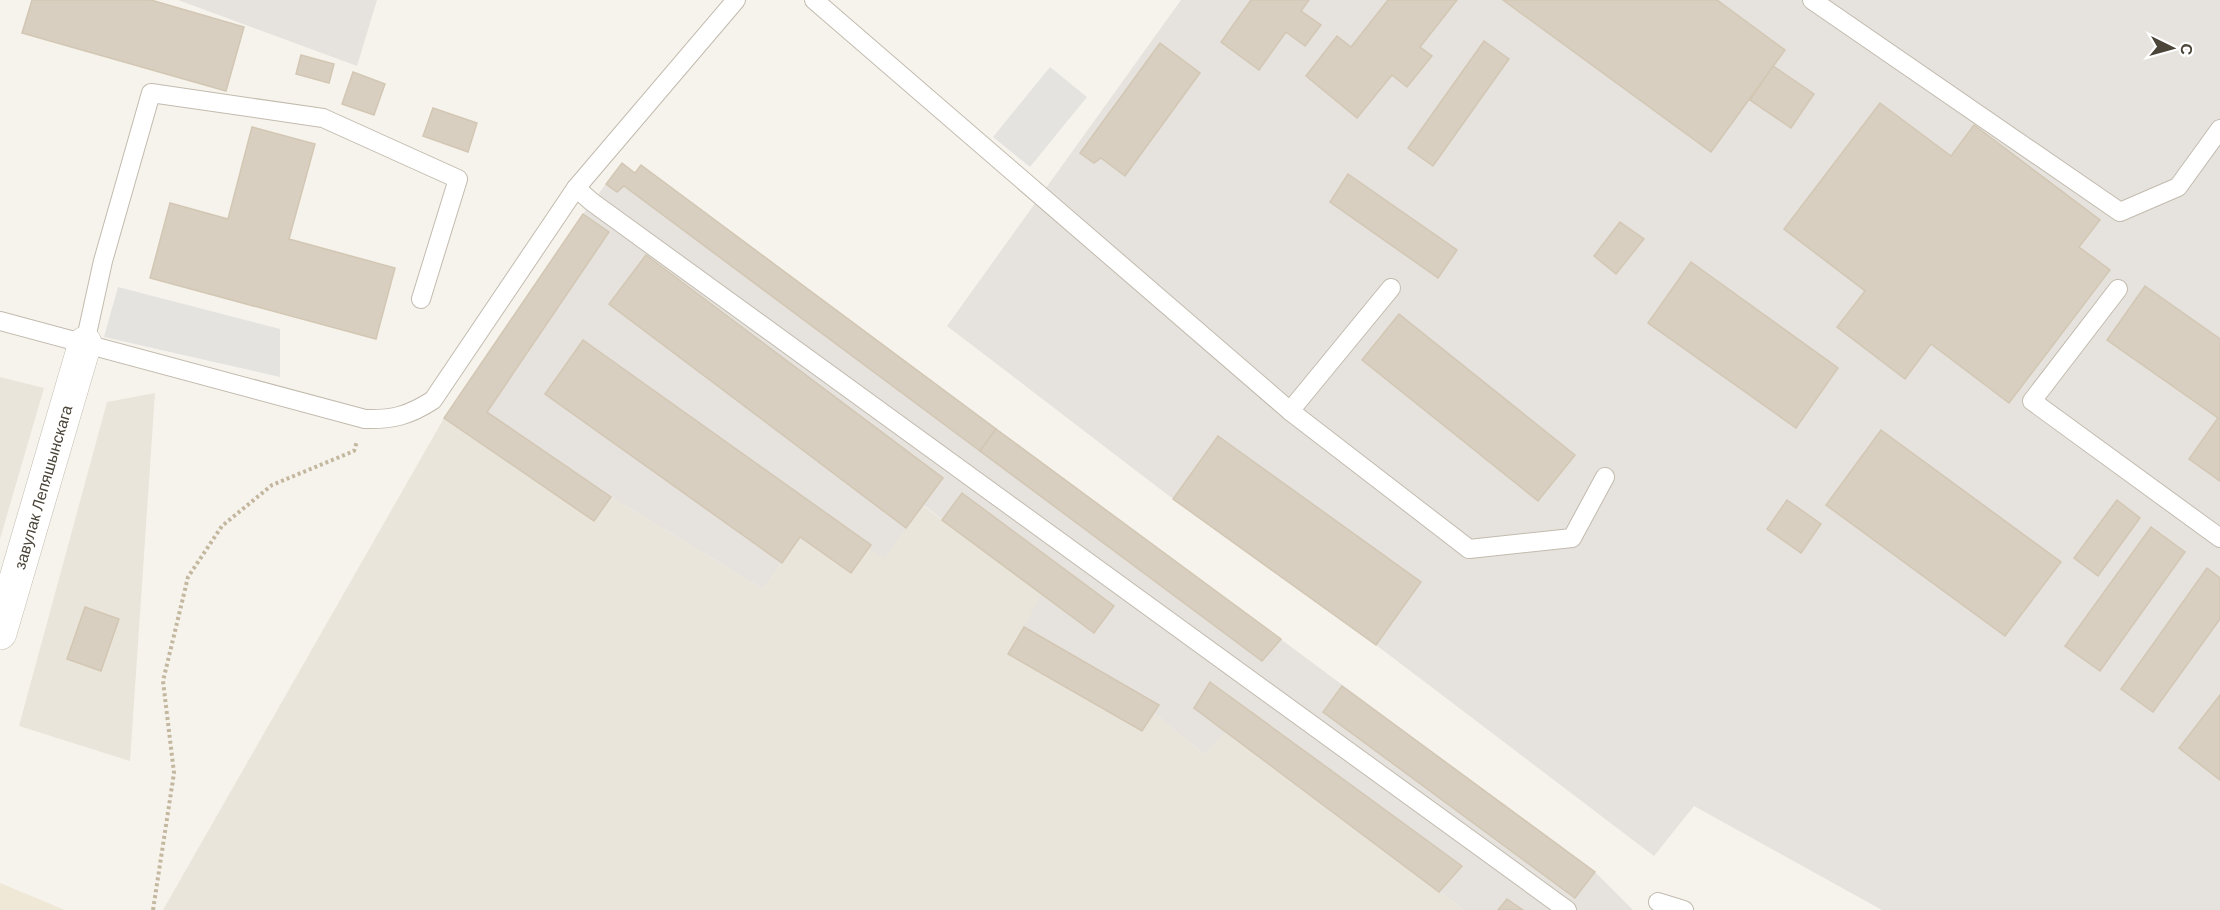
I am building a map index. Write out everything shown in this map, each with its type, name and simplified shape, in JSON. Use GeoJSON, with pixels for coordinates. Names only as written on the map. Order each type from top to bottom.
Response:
{"type":"FeatureCollection","features":[{"type":"Feature","properties":{"kind":"street","name":"завулак Лепяшынскага"},"geometry":{"type":"LineString","coordinates":[[0,633],[86,343]]}},
{"type":"Feature","properties":{"kind":"lane"},"geometry":{"type":"LineString","coordinates":[[0,321],[365,419],[387,420],[411,415],[433,400],[576,188],[736,0]]}},
{"type":"Feature","properties":{"kind":"lane"},"geometry":{"type":"LineString","coordinates":[[813,0],[1290,411],[1469,549],[1572,538],[1605,477]]}},
{"type":"Feature","properties":{"kind":"lane"},"geometry":{"type":"LineString","coordinates":[[1812,0],[2120,212],[2178,187],[2220,129]]}},
{"type":"Feature","properties":{"kind":"lane"},"geometry":{"type":"LineString","coordinates":[[86,343],[103,261],[151,93],[323,118],[458,178],[421,299]]}},
{"type":"Feature","properties":{"kind":"lane"},"geometry":{"type":"LineString","coordinates":[[576,188],[592,202],[1567,910]]}},
{"type":"Feature","properties":{"kind":"lane"},"geometry":{"type":"LineString","coordinates":[[1290,411],[1391,288]]}},
{"type":"Feature","properties":{"kind":"lane"},"geometry":{"type":"LineString","coordinates":[[2118,289],[2032,401],[2220,538]]}},
{"type":"Feature","properties":{"kind":"lane"},"geometry":{"type":"LineString","coordinates":[[1658,902],[1684,910]]}},
{"type":"Feature","properties":{"kind":"path"},"geometry":{"type":"LineString","coordinates":[[153,910],[174,773],[163,681],[188,577],[222,526],[272,485],[354,451],[365,419]]}},
{"type":"Feature","properties":{"kind":"shaded area"},"geometry":{"type":"Polygon","coordinates":[[[178,0],[377,0],[357,66],[178,0]]]}},
{"type":"Feature","properties":{"kind":"shaded area"},"geometry":{"type":"Polygon","coordinates":[[[1181,0],[2220,0],[2220,910],[1882,910],[1694,806],[1654,856],[1376,645],[1173,499],[947,326],[1181,0]]]}},
{"type":"Feature","properties":{"kind":"shaded area"},"geometry":{"type":"Polygon","coordinates":[[[1050,67],[1087,97],[1030,167],[993,137],[1050,67]]]}},
{"type":"Feature","properties":{"kind":"shaded area"},"geometry":{"type":"Polygon","coordinates":[[[622,163],[635,173],[641,165],[1595,872],[1633,910],[1464,910],[1226,731],[1205,755],[1154,713],[1142,731],[1008,654],[1042,594],[923,505],[884,559],[869,548],[851,573],[800,537],[763,589],[611,497],[594,521],[444,418],[583,214],[622,163]]]}},
{"type":"Feature","properties":{"kind":"shaded area"},"geometry":{"type":"Polygon","coordinates":[[[118,287],[280,329],[280,377],[104,337],[118,287]]]}},
{"type":"Feature","properties":{"kind":"shaded area"},"geometry":{"type":"Polygon","coordinates":[[[0,377],[44,388],[0,539],[0,377]]]}},
{"type":"Feature","properties":{"kind":"shaded area"},"geometry":{"type":"Polygon","coordinates":[[[155,393],[130,761],[19,726],[107,402],[155,393]]]}},
{"type":"Feature","properties":{"kind":"shaded area"},"geometry":{"type":"Polygon","coordinates":[[[444,418],[594,521],[611,497],[763,589],[800,537],[851,573],[869,548],[906,528],[922,505],[1043,594],[1008,654],[1142,731],[1154,713],[1205,755],[1225,731],[1464,910],[163,910],[444,418]]]}},
{"type":"Feature","properties":{"kind":"shaded area"},"geometry":{"type":"Polygon","coordinates":[[[0,883],[65,910],[0,910],[0,883]]]}},
{"type":"Feature","properties":{"kind":"building"},"geometry":{"type":"Polygon","coordinates":[[[32,0],[151,0],[244,27],[226,91],[22,33],[32,0]]]}},
{"type":"Feature","properties":{"kind":"building"},"geometry":{"type":"Polygon","coordinates":[[[1251,0],[1309,0],[1301,11],[1321,25],[1305,46],[1286,32],[1259,70],[1221,42],[1251,0]]]}},
{"type":"Feature","properties":{"kind":"building"},"geometry":{"type":"Polygon","coordinates":[[[1388,0],[1457,0],[1420,47],[1432,56],[1407,87],[1392,75],[1357,118],[1306,76],[1337,36],[1351,47],[1388,0]]]}},
{"type":"Feature","properties":{"kind":"building"},"geometry":{"type":"Polygon","coordinates":[[[1503,0],[1717,0],[1785,50],[1711,152],[1503,0]]]}},
{"type":"Feature","properties":{"kind":"building"},"geometry":{"type":"Polygon","coordinates":[[[1484,41],[1509,59],[1433,166],[1408,148],[1484,41]]]}},
{"type":"Feature","properties":{"kind":"building"},"geometry":{"type":"Polygon","coordinates":[[[1160,43],[1200,73],[1125,176],[1101,158],[1094,163],[1080,153],[1160,43]]]}},
{"type":"Feature","properties":{"kind":"building"},"geometry":{"type":"Polygon","coordinates":[[[301,55],[334,64],[329,83],[296,74],[301,55]]]}},
{"type":"Feature","properties":{"kind":"building"},"geometry":{"type":"Polygon","coordinates":[[[1773,66],[1814,94],[1791,128],[1750,100],[1773,66]]]}},
{"type":"Feature","properties":{"kind":"building"},"geometry":{"type":"Polygon","coordinates":[[[353,72],[385,84],[374,115],[342,104],[353,72]]]}},
{"type":"Feature","properties":{"kind":"building"},"geometry":{"type":"Polygon","coordinates":[[[1880,103],[1951,156],[1974,125],[2100,220],[2079,247],[2110,270],[2009,403],[1931,344],[1905,379],[1837,327],[1865,291],[1784,229],[1880,103]]]}},
{"type":"Feature","properties":{"kind":"building"},"geometry":{"type":"Polygon","coordinates":[[[433,108],[477,123],[468,152],[423,136],[433,108]]]}},
{"type":"Feature","properties":{"kind":"building"},"geometry":{"type":"Polygon","coordinates":[[[252,127],[315,144],[289,239],[395,268],[376,339],[150,278],[170,203],[228,219],[252,127]]]}},
{"type":"Feature","properties":{"kind":"building"},"geometry":{"type":"Polygon","coordinates":[[[622,163],[635,173],[641,165],[996,429],[980,451],[624,186],[617,192],[606,184],[622,163]]]}},
{"type":"Feature","properties":{"kind":"building"},"geometry":{"type":"Polygon","coordinates":[[[1348,174],[1457,250],[1438,278],[1330,202],[1348,174]]]}},
{"type":"Feature","properties":{"kind":"building"},"geometry":{"type":"Polygon","coordinates":[[[583,214],[609,232],[487,412],[611,497],[594,521],[444,418],[583,214]]]}},
{"type":"Feature","properties":{"kind":"building"},"geometry":{"type":"Polygon","coordinates":[[[1620,222],[1644,239],[1616,274],[1594,256],[1620,222]]]}},
{"type":"Feature","properties":{"kind":"building"},"geometry":{"type":"Polygon","coordinates":[[[646,255],[943,478],[906,528],[609,304],[646,255]]]}},
{"type":"Feature","properties":{"kind":"building"},"geometry":{"type":"Polygon","coordinates":[[[1691,262],[1838,368],[1796,428],[1648,323],[1691,262]]]}},
{"type":"Feature","properties":{"kind":"building"},"geometry":{"type":"Polygon","coordinates":[[[2145,286],[2220,339],[2220,481],[2189,459],[2218,418],[2107,340],[2145,286]]]}},
{"type":"Feature","properties":{"kind":"building"},"geometry":{"type":"Polygon","coordinates":[[[1399,314],[1575,455],[1538,501],[1362,360],[1399,314]]]}},
{"type":"Feature","properties":{"kind":"building"},"geometry":{"type":"Polygon","coordinates":[[[583,340],[871,545],[851,573],[800,537],[782,563],[545,394],[583,340]]]}},
{"type":"Feature","properties":{"kind":"building"},"geometry":{"type":"Polygon","coordinates":[[[996,429],[1281,639],[1262,661],[980,451],[996,429]]]}},
{"type":"Feature","properties":{"kind":"building"},"geometry":{"type":"Polygon","coordinates":[[[1881,430],[2061,562],[2005,636],[1826,505],[1881,430]]]}},
{"type":"Feature","properties":{"kind":"building"},"geometry":{"type":"Polygon","coordinates":[[[1218,436],[1421,582],[1376,645],[1173,499],[1218,436]]]}},
{"type":"Feature","properties":{"kind":"building"},"geometry":{"type":"Polygon","coordinates":[[[962,493],[1114,606],[1094,633],[942,520],[962,493]]]}},
{"type":"Feature","properties":{"kind":"building"},"geometry":{"type":"Polygon","coordinates":[[[1787,500],[1821,524],[1801,553],[1767,529],[1787,500]]]}},
{"type":"Feature","properties":{"kind":"building"},"geometry":{"type":"Polygon","coordinates":[[[2117,500],[2140,518],[2098,576],[2074,558],[2117,500]]]}},
{"type":"Feature","properties":{"kind":"building"},"geometry":{"type":"Polygon","coordinates":[[[2151,527],[2185,552],[2100,671],[2065,646],[2151,527]]]}},
{"type":"Feature","properties":{"kind":"building"},"geometry":{"type":"Polygon","coordinates":[[[2207,568],[2220,578],[2220,619],[2153,712],[2121,689],[2207,568]]]}},
{"type":"Feature","properties":{"kind":"building"},"geometry":{"type":"Polygon","coordinates":[[[85,607],[119,619],[101,671],[67,659],[85,607]]]}},
{"type":"Feature","properties":{"kind":"building"},"geometry":{"type":"Polygon","coordinates":[[[1024,627],[1159,705],[1142,731],[1008,654],[1024,627]]]}},
{"type":"Feature","properties":{"kind":"building"},"geometry":{"type":"Polygon","coordinates":[[[1210,682],[1462,866],[1439,892],[1194,708],[1210,682]]]}},
{"type":"Feature","properties":{"kind":"building"},"geometry":{"type":"Polygon","coordinates":[[[1342,686],[1595,872],[1575,898],[1323,712],[1342,686]]]}},
{"type":"Feature","properties":{"kind":"building"},"geometry":{"type":"Polygon","coordinates":[[[2220,695],[2220,780],[2179,748],[2220,695]]]}},
{"type":"Feature","properties":{"kind":"building"},"geometry":{"type":"Polygon","coordinates":[[[1507,899],[1523,910],[1498,910],[1507,899]]]}}]}
